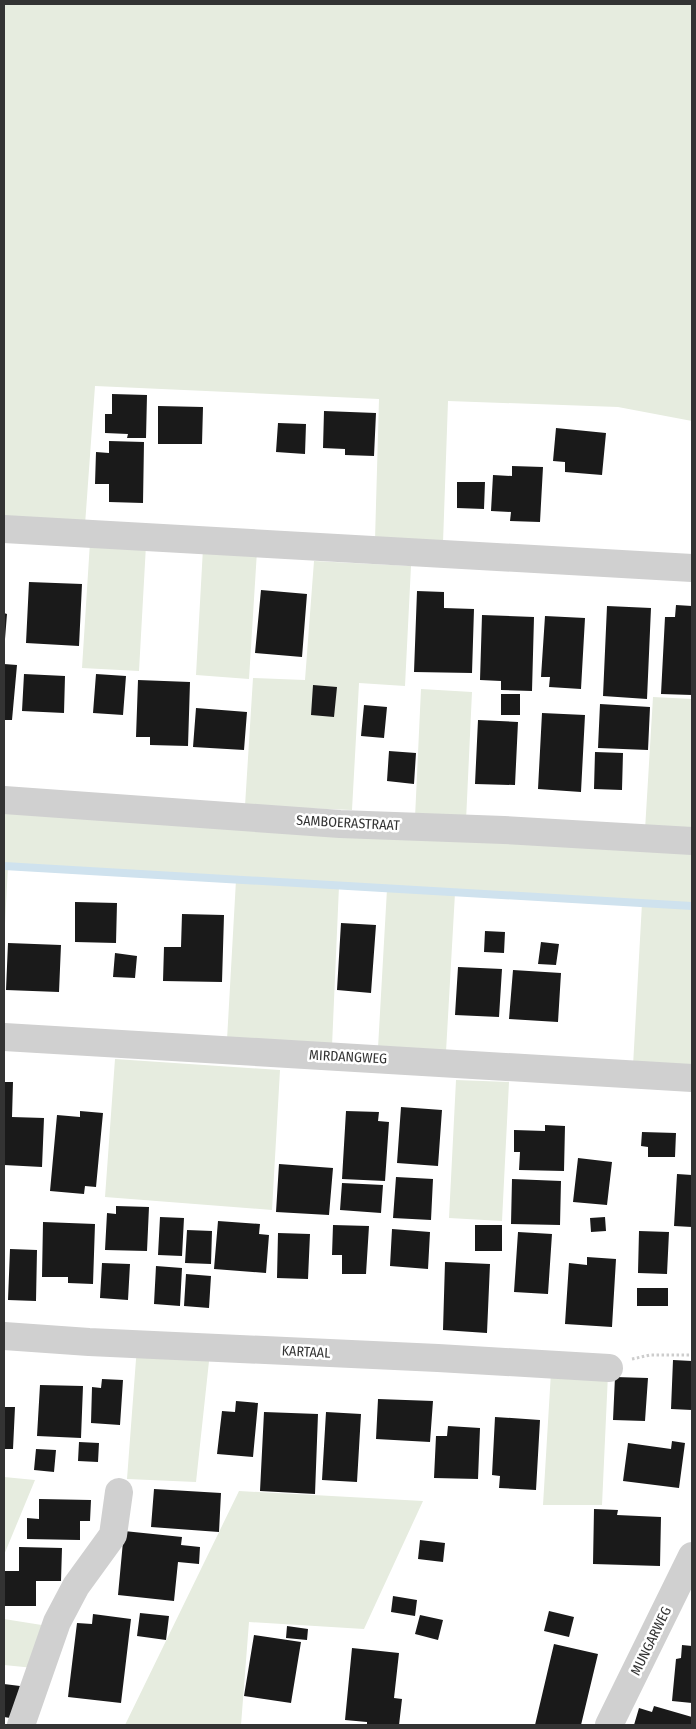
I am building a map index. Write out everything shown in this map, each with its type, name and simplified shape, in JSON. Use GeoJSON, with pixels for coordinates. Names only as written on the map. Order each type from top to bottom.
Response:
{"type":"FeatureCollection","features":[{"type":"Feature","properties":{"kind":"street"},"geometry":{"type":"LineString","coordinates":[[4,529],[692,568]]}},
{"type":"Feature","properties":{"kind":"street","name":"SAMBOERASTRAAT"},"geometry":{"type":"LineString","coordinates":[[4,800],[340,824],[504,830],[692,841]]}},
{"type":"Feature","properties":{"kind":"street","name":"MIRDANGWEG"},"geometry":{"type":"LineString","coordinates":[[4,1037],[692,1078]]}},
{"type":"Feature","properties":{"kind":"street","name":"KARTAAL"},"geometry":{"type":"LineString","coordinates":[[4,1336],[89,1342],[428,1357],[609,1368]]}},
{"type":"Feature","properties":{"kind":"street"},"geometry":{"type":"LineString","coordinates":[[21,1725],[57,1622],[76,1586],[113,1535],[119,1492]]}},
{"type":"Feature","properties":{"kind":"street","name":"MUNGARWEG"},"geometry":{"type":"LineString","coordinates":[[609,1725],[692,1556]]}},
{"type":"Feature","properties":{"kind":"path"},"geometry":{"type":"LineString","coordinates":[[609,1368],[628,1359],[650,1355],[692,1355]]}},
{"type":"Feature","properties":{"kind":"shaded area"},"geometry":{"type":"Polygon","coordinates":[[[4,4],[692,4],[692,421],[618,407],[448,401],[443,543],[375,540],[379,399],[95,386],[85,525],[4,521],[4,4]]]}},
{"type":"Feature","properties":{"kind":"shaded area"},"geometry":{"type":"Polygon","coordinates":[[[90,542],[146,545],[139,671],[82,668],[90,542]]]}},
{"type":"Feature","properties":{"kind":"shaded area"},"geometry":{"type":"Polygon","coordinates":[[[203,548],[257,551],[249,679],[196,675],[203,548]]]}},
{"type":"Feature","properties":{"kind":"shaded area"},"geometry":{"type":"Polygon","coordinates":[[[314,561],[411,566],[405,686],[359,683],[352,810],[245,806],[253,678],[305,680],[314,561]]]}},
{"type":"Feature","properties":{"kind":"shaded area"},"geometry":{"type":"Polygon","coordinates":[[[421,689],[472,692],[466,821],[415,818],[421,689]]]}},
{"type":"Feature","properties":{"kind":"shaded area"},"geometry":{"type":"Polygon","coordinates":[[[653,697],[692,699],[692,833],[645,830],[653,697]]]}},
{"type":"Feature","properties":{"kind":"shaded area"},"geometry":{"type":"Polygon","coordinates":[[[4,812],[692,850],[692,1069],[633,1066],[642,903],[455,893],[446,1052],[378,1048],[387,889],[339,886],[332,1046],[227,1040],[236,880],[8,866],[4,943],[4,812]]]}},
{"type":"Feature","properties":{"kind":"shaded area"},"geometry":{"type":"Polygon","coordinates":[[[115,1059],[280,1070],[272,1210],[105,1197],[115,1059]]]}},
{"type":"Feature","properties":{"kind":"shaded area"},"geometry":{"type":"Polygon","coordinates":[[[456,1080],[509,1082],[502,1221],[449,1218],[456,1080]]]}},
{"type":"Feature","properties":{"kind":"shaded area"},"geometry":{"type":"Polygon","coordinates":[[[137,1346],[210,1352],[196,1482],[127,1479],[137,1346]]]}},
{"type":"Feature","properties":{"kind":"shaded area"},"geometry":{"type":"Polygon","coordinates":[[[551,1372],[608,1374],[602,1505],[543,1505],[551,1372]]]}},
{"type":"Feature","properties":{"kind":"shaded area"},"geometry":{"type":"Polygon","coordinates":[[[4,1477],[35,1480],[4,1555],[4,1477]]]}},
{"type":"Feature","properties":{"kind":"shaded area"},"geometry":{"type":"Polygon","coordinates":[[[239,1491],[423,1501],[364,1629],[249,1622],[241,1725],[125,1725],[239,1491]]]}},
{"type":"Feature","properties":{"kind":"shaded area"},"geometry":{"type":"Polygon","coordinates":[[[4,1619],[48,1626],[34,1668],[4,1665],[4,1619]]]}},
{"type":"Feature","properties":{"kind":"building"},"geometry":{"type":"Polygon","coordinates":[[[112,394],[147,395],[146,438],[127,438],[128,434],[105,433],[105,414],[112,414],[112,394]]]}},
{"type":"Feature","properties":{"kind":"building"},"geometry":{"type":"Polygon","coordinates":[[[158,406],[203,407],[202,444],[158,444],[158,406]]]}},
{"type":"Feature","properties":{"kind":"building"},"geometry":{"type":"Polygon","coordinates":[[[324,411],[376,413],[374,456],[345,455],[345,449],[323,448],[324,411]]]}},
{"type":"Feature","properties":{"kind":"building"},"geometry":{"type":"Polygon","coordinates":[[[278,423],[306,424],[305,454],[276,452],[278,423]]]}},
{"type":"Feature","properties":{"kind":"building"},"geometry":{"type":"Polygon","coordinates":[[[556,428],[606,433],[602,475],[565,472],[565,462],[553,461],[556,428]]]}},
{"type":"Feature","properties":{"kind":"building"},"geometry":{"type":"Polygon","coordinates":[[[109,441],[144,442],[143,503],[109,502],[109,484],[95,484],[96,452],[109,453],[109,441]]]}},
{"type":"Feature","properties":{"kind":"building"},"geometry":{"type":"Polygon","coordinates":[[[512,466],[543,467],[540,522],[510,521],[511,512],[491,511],[493,475],[512,476],[512,466]]]}},
{"type":"Feature","properties":{"kind":"building"},"geometry":{"type":"Polygon","coordinates":[[[457,482],[485,482],[484,509],[457,508],[457,482]]]}},
{"type":"Feature","properties":{"kind":"building"},"geometry":{"type":"Polygon","coordinates":[[[29,582],[82,584],[79,646],[26,643],[29,582]]]}},
{"type":"Feature","properties":{"kind":"building"},"geometry":{"type":"Polygon","coordinates":[[[261,590],[307,594],[302,657],[255,653],[261,590]]]}},
{"type":"Feature","properties":{"kind":"building"},"geometry":{"type":"Polygon","coordinates":[[[417,591],[444,592],[444,608],[474,609],[472,673],[414,672],[417,591]]]}},
{"type":"Feature","properties":{"kind":"building"},"geometry":{"type":"Polygon","coordinates":[[[676,605],[692,606],[692,695],[661,694],[665,617],[675,617],[676,605]]]}},
{"type":"Feature","properties":{"kind":"building"},"geometry":{"type":"Polygon","coordinates":[[[607,606],[651,608],[647,699],[603,696],[607,606]]]}},
{"type":"Feature","properties":{"kind":"building"},"geometry":{"type":"Polygon","coordinates":[[[4,613],[7,614],[5,639],[4,639],[4,613]]]}},
{"type":"Feature","properties":{"kind":"building"},"geometry":{"type":"Polygon","coordinates":[[[482,615],[534,617],[532,691],[501,690],[501,681],[480,680],[482,615]]]}},
{"type":"Feature","properties":{"kind":"building"},"geometry":{"type":"Polygon","coordinates":[[[545,616],[585,618],[581,689],[549,687],[550,677],[541,677],[545,616]]]}},
{"type":"Feature","properties":{"kind":"building"},"geometry":{"type":"Polygon","coordinates":[[[4,664],[17,665],[12,720],[4,720],[4,664]]]}},
{"type":"Feature","properties":{"kind":"building"},"geometry":{"type":"Polygon","coordinates":[[[24,674],[65,676],[64,713],[22,711],[24,674]]]}},
{"type":"Feature","properties":{"kind":"building"},"geometry":{"type":"Polygon","coordinates":[[[96,674],[126,676],[123,715],[93,713],[96,674]]]}},
{"type":"Feature","properties":{"kind":"building"},"geometry":{"type":"Polygon","coordinates":[[[138,680],[190,682],[188,746],[150,745],[150,737],[136,737],[138,680]]]}},
{"type":"Feature","properties":{"kind":"building"},"geometry":{"type":"Polygon","coordinates":[[[313,685],[337,687],[334,717],[311,715],[313,685]]]}},
{"type":"Feature","properties":{"kind":"building"},"geometry":{"type":"Polygon","coordinates":[[[501,694],[520,694],[520,715],[501,715],[501,694]]]}},
{"type":"Feature","properties":{"kind":"building"},"geometry":{"type":"Polygon","coordinates":[[[600,704],[650,707],[648,750],[598,748],[600,704]]]}},
{"type":"Feature","properties":{"kind":"building"},"geometry":{"type":"Polygon","coordinates":[[[364,705],[387,707],[384,738],[361,736],[364,705]]]}},
{"type":"Feature","properties":{"kind":"building"},"geometry":{"type":"Polygon","coordinates":[[[196,708],[247,712],[244,750],[193,747],[196,708]]]}},
{"type":"Feature","properties":{"kind":"building"},"geometry":{"type":"Polygon","coordinates":[[[542,713],[585,715],[581,792],[538,789],[542,713]]]}},
{"type":"Feature","properties":{"kind":"building"},"geometry":{"type":"Polygon","coordinates":[[[478,720],[518,722],[515,785],[475,784],[478,720]]]}},
{"type":"Feature","properties":{"kind":"building"},"geometry":{"type":"Polygon","coordinates":[[[389,751],[416,753],[414,784],[387,781],[389,751]]]}},
{"type":"Feature","properties":{"kind":"building"},"geometry":{"type":"Polygon","coordinates":[[[595,752],[623,753],[622,790],[594,789],[595,752]]]}},
{"type":"Feature","properties":{"kind":"building"},"geometry":{"type":"Polygon","coordinates":[[[75,902],[117,903],[116,943],[75,942],[75,902]]]}},
{"type":"Feature","properties":{"kind":"building"},"geometry":{"type":"Polygon","coordinates":[[[182,914],[224,915],[222,982],[163,981],[164,947],[181,947],[182,914]]]}},
{"type":"Feature","properties":{"kind":"building"},"geometry":{"type":"Polygon","coordinates":[[[341,923],[376,925],[371,993],[337,990],[341,923]]]}},
{"type":"Feature","properties":{"kind":"building"},"geometry":{"type":"Polygon","coordinates":[[[485,931],[505,932],[504,953],[484,952],[485,931]]]}},
{"type":"Feature","properties":{"kind":"building"},"geometry":{"type":"Polygon","coordinates":[[[541,942],[559,944],[556,965],[538,964],[541,942]]]}},
{"type":"Feature","properties":{"kind":"building"},"geometry":{"type":"Polygon","coordinates":[[[8,943],[61,945],[59,992],[6,990],[8,943]]]}},
{"type":"Feature","properties":{"kind":"building"},"geometry":{"type":"Polygon","coordinates":[[[115,953],[137,956],[135,978],[113,977],[115,953]]]}},
{"type":"Feature","properties":{"kind":"building"},"geometry":{"type":"Polygon","coordinates":[[[458,967],[502,969],[499,1017],[455,1015],[458,967]]]}},
{"type":"Feature","properties":{"kind":"building"},"geometry":{"type":"Polygon","coordinates":[[[513,970],[561,973],[558,1022],[509,1019],[513,970]]]}},
{"type":"Feature","properties":{"kind":"building"},"geometry":{"type":"Polygon","coordinates":[[[4,1082],[13,1082],[12,1117],[44,1118],[42,1167],[4,1165],[4,1082]]]}},
{"type":"Feature","properties":{"kind":"building"},"geometry":{"type":"Polygon","coordinates":[[[401,1107],[442,1110],[438,1166],[397,1163],[401,1107]]]}},
{"type":"Feature","properties":{"kind":"building"},"geometry":{"type":"Polygon","coordinates":[[[80,1111],[103,1113],[96,1187],[85,1186],[84,1194],[50,1191],[57,1115],[80,1117],[80,1111]]]}},
{"type":"Feature","properties":{"kind":"building"},"geometry":{"type":"Polygon","coordinates":[[[346,1111],[379,1112],[378,1121],[389,1122],[385,1181],[342,1179],[346,1111]]]}},
{"type":"Feature","properties":{"kind":"building"},"geometry":{"type":"Polygon","coordinates":[[[545,1125],[565,1126],[564,1171],[519,1170],[520,1152],[514,1152],[514,1130],[545,1131],[545,1125]]]}},
{"type":"Feature","properties":{"kind":"building"},"geometry":{"type":"Polygon","coordinates":[[[642,1132],[676,1133],[675,1157],[648,1157],[648,1147],[641,1146],[642,1132]]]}},
{"type":"Feature","properties":{"kind":"building"},"geometry":{"type":"Polygon","coordinates":[[[578,1158],[612,1162],[607,1205],[573,1202],[578,1158]]]}},
{"type":"Feature","properties":{"kind":"building"},"geometry":{"type":"Polygon","coordinates":[[[279,1164],[333,1168],[329,1215],[276,1212],[279,1164]]]}},
{"type":"Feature","properties":{"kind":"building"},"geometry":{"type":"Polygon","coordinates":[[[677,1174],[692,1175],[692,1227],[674,1226],[677,1174]]]}},
{"type":"Feature","properties":{"kind":"building"},"geometry":{"type":"Polygon","coordinates":[[[396,1177],[433,1179],[431,1220],[393,1218],[396,1177]]]}},
{"type":"Feature","properties":{"kind":"building"},"geometry":{"type":"Polygon","coordinates":[[[512,1179],[561,1181],[560,1225],[511,1224],[512,1179]]]}},
{"type":"Feature","properties":{"kind":"building"},"geometry":{"type":"Polygon","coordinates":[[[342,1183],[383,1185],[381,1213],[340,1210],[342,1183]]]}},
{"type":"Feature","properties":{"kind":"building"},"geometry":{"type":"Polygon","coordinates":[[[116,1206],[149,1207],[147,1251],[105,1250],[107,1213],[116,1214],[116,1206]]]}},
{"type":"Feature","properties":{"kind":"building"},"geometry":{"type":"Polygon","coordinates":[[[160,1217],[184,1218],[182,1256],[158,1255],[160,1217]]]}},
{"type":"Feature","properties":{"kind":"building"},"geometry":{"type":"Polygon","coordinates":[[[605,1217],[606,1231],[591,1232],[590,1218],[605,1217]]]}},
{"type":"Feature","properties":{"kind":"building"},"geometry":{"type":"Polygon","coordinates":[[[218,1221],[260,1224],[259,1234],[269,1235],[266,1273],[214,1269],[218,1221]]]}},
{"type":"Feature","properties":{"kind":"building"},"geometry":{"type":"Polygon","coordinates":[[[43,1222],[95,1224],[93,1284],[68,1283],[68,1277],[42,1277],[43,1222]]]}},
{"type":"Feature","properties":{"kind":"building"},"geometry":{"type":"Polygon","coordinates":[[[333,1225],[369,1226],[366,1274],[342,1274],[342,1255],[332,1255],[333,1225]]]}},
{"type":"Feature","properties":{"kind":"building"},"geometry":{"type":"Polygon","coordinates":[[[475,1225],[502,1225],[502,1251],[475,1251],[475,1225]]]}},
{"type":"Feature","properties":{"kind":"building"},"geometry":{"type":"Polygon","coordinates":[[[392,1229],[430,1232],[428,1269],[390,1266],[392,1229]]]}},
{"type":"Feature","properties":{"kind":"building"},"geometry":{"type":"Polygon","coordinates":[[[187,1230],[212,1231],[211,1264],[185,1263],[187,1230]]]}},
{"type":"Feature","properties":{"kind":"building"},"geometry":{"type":"Polygon","coordinates":[[[639,1231],[669,1232],[667,1274],[638,1273],[639,1231]]]}},
{"type":"Feature","properties":{"kind":"building"},"geometry":{"type":"Polygon","coordinates":[[[518,1232],[552,1234],[548,1294],[514,1292],[518,1232]]]}},
{"type":"Feature","properties":{"kind":"building"},"geometry":{"type":"Polygon","coordinates":[[[278,1233],[310,1234],[308,1279],[277,1278],[278,1233]]]}},
{"type":"Feature","properties":{"kind":"building"},"geometry":{"type":"Polygon","coordinates":[[[10,1249],[37,1250],[36,1301],[8,1300],[10,1249]]]}},
{"type":"Feature","properties":{"kind":"building"},"geometry":{"type":"Polygon","coordinates":[[[587,1257],[616,1259],[612,1327],[565,1324],[569,1263],[587,1265],[587,1257]]]}},
{"type":"Feature","properties":{"kind":"building"},"geometry":{"type":"Polygon","coordinates":[[[445,1262],[490,1264],[487,1333],[443,1330],[445,1262]]]}},
{"type":"Feature","properties":{"kind":"building"},"geometry":{"type":"Polygon","coordinates":[[[102,1263],[130,1264],[128,1300],[100,1298],[102,1263]]]}},
{"type":"Feature","properties":{"kind":"building"},"geometry":{"type":"Polygon","coordinates":[[[156,1266],[182,1268],[180,1306],[154,1304],[156,1266]]]}},
{"type":"Feature","properties":{"kind":"building"},"geometry":{"type":"Polygon","coordinates":[[[186,1274],[211,1276],[209,1308],[184,1306],[186,1274]]]}},
{"type":"Feature","properties":{"kind":"building"},"geometry":{"type":"Polygon","coordinates":[[[637,1288],[668,1288],[668,1306],[637,1306],[637,1288]]]}},
{"type":"Feature","properties":{"kind":"building"},"geometry":{"type":"Polygon","coordinates":[[[673,1360],[692,1361],[692,1410],[671,1409],[673,1360]]]}},
{"type":"Feature","properties":{"kind":"building"},"geometry":{"type":"Polygon","coordinates":[[[615,1377],[648,1378],[645,1421],[613,1420],[615,1377]]]}},
{"type":"Feature","properties":{"kind":"building"},"geometry":{"type":"Polygon","coordinates":[[[102,1379],[123,1380],[120,1425],[91,1423],[92,1387],[101,1388],[102,1379]]]}},
{"type":"Feature","properties":{"kind":"building"},"geometry":{"type":"Polygon","coordinates":[[[40,1385],[83,1386],[81,1438],[37,1436],[40,1385]]]}},
{"type":"Feature","properties":{"kind":"building"},"geometry":{"type":"Polygon","coordinates":[[[378,1399],[433,1401],[430,1442],[376,1439],[378,1399]]]}},
{"type":"Feature","properties":{"kind":"building"},"geometry":{"type":"Polygon","coordinates":[[[236,1401],[258,1403],[253,1457],[217,1454],[222,1411],[235,1412],[236,1401]]]}},
{"type":"Feature","properties":{"kind":"building"},"geometry":{"type":"Polygon","coordinates":[[[4,1407],[15,1407],[13,1449],[4,1449],[4,1407]]]}},
{"type":"Feature","properties":{"kind":"building"},"geometry":{"type":"Polygon","coordinates":[[[264,1412],[318,1414],[315,1494],[260,1491],[264,1412]]]}},
{"type":"Feature","properties":{"kind":"building"},"geometry":{"type":"Polygon","coordinates":[[[326,1412],[361,1414],[357,1482],[322,1480],[326,1412]]]}},
{"type":"Feature","properties":{"kind":"building"},"geometry":{"type":"Polygon","coordinates":[[[495,1417],[540,1420],[536,1490],[499,1488],[500,1476],[492,1475],[495,1417]]]}},
{"type":"Feature","properties":{"kind":"building"},"geometry":{"type":"Polygon","coordinates":[[[448,1426],[480,1428],[478,1479],[434,1478],[436,1436],[447,1436],[448,1426]]]}},
{"type":"Feature","properties":{"kind":"building"},"geometry":{"type":"Polygon","coordinates":[[[672,1441],[685,1443],[679,1488],[623,1481],[628,1443],[671,1449],[672,1441]]]}},
{"type":"Feature","properties":{"kind":"building"},"geometry":{"type":"Polygon","coordinates":[[[79,1442],[99,1443],[98,1462],[78,1461],[79,1442]]]}},
{"type":"Feature","properties":{"kind":"building"},"geometry":{"type":"Polygon","coordinates":[[[36,1449],[56,1450],[54,1472],[34,1470],[36,1449]]]}},
{"type":"Feature","properties":{"kind":"building"},"geometry":{"type":"Polygon","coordinates":[[[154,1489],[221,1493],[219,1532],[151,1527],[154,1489]]]}},
{"type":"Feature","properties":{"kind":"building"},"geometry":{"type":"Polygon","coordinates":[[[39,1499],[91,1500],[90,1521],[80,1521],[80,1540],[27,1539],[27,1518],[39,1519],[39,1499]]]}},
{"type":"Feature","properties":{"kind":"building"},"geometry":{"type":"Polygon","coordinates":[[[594,1509],[618,1510],[617,1515],[661,1517],[660,1566],[593,1564],[594,1509]]]}},
{"type":"Feature","properties":{"kind":"building"},"geometry":{"type":"Polygon","coordinates":[[[124,1531],[182,1537],[181,1545],[200,1547],[199,1564],[178,1562],[174,1601],[118,1595],[124,1531]]]}},
{"type":"Feature","properties":{"kind":"building"},"geometry":{"type":"Polygon","coordinates":[[[420,1540],[445,1543],[443,1562],[418,1559],[420,1540]]]}},
{"type":"Feature","properties":{"kind":"building"},"geometry":{"type":"Polygon","coordinates":[[[19,1547],[62,1548],[61,1581],[36,1581],[36,1606],[5,1606],[5,1571],[19,1571],[19,1547]]]}},
{"type":"Feature","properties":{"kind":"building"},"geometry":{"type":"Polygon","coordinates":[[[393,1596],[417,1600],[415,1616],[391,1612],[393,1596]]]}},
{"type":"Feature","properties":{"kind":"building"},"geometry":{"type":"Polygon","coordinates":[[[549,1611],[574,1617],[569,1637],[544,1631],[549,1611]]]}},
{"type":"Feature","properties":{"kind":"building"},"geometry":{"type":"Polygon","coordinates":[[[140,1613],[169,1616],[166,1640],[137,1636],[140,1613]]]}},
{"type":"Feature","properties":{"kind":"building"},"geometry":{"type":"Polygon","coordinates":[[[93,1614],[131,1619],[121,1703],[68,1697],[77,1623],[92,1624],[93,1614]]]}},
{"type":"Feature","properties":{"kind":"building"},"geometry":{"type":"Polygon","coordinates":[[[420,1615],[443,1620],[438,1640],[415,1634],[420,1615]]]}},
{"type":"Feature","properties":{"kind":"building"},"geometry":{"type":"Polygon","coordinates":[[[287,1626],[308,1629],[307,1640],[286,1638],[287,1626]]]}},
{"type":"Feature","properties":{"kind":"building"},"geometry":{"type":"Polygon","coordinates":[[[254,1635],[301,1642],[291,1703],[244,1696],[254,1635]]]}},
{"type":"Feature","properties":{"kind":"building"},"geometry":{"type":"Polygon","coordinates":[[[554,1644],[598,1654],[581,1725],[535,1725],[554,1644]]]}},
{"type":"Feature","properties":{"kind":"building"},"geometry":{"type":"Polygon","coordinates":[[[682,1645],[692,1646],[692,1703],[672,1701],[676,1659],[681,1658],[682,1645]]]}},
{"type":"Feature","properties":{"kind":"building"},"geometry":{"type":"Polygon","coordinates":[[[352,1648],[399,1653],[394,1698],[402,1699],[399,1725],[367,1725],[367,1722],[345,1720],[352,1648]]]}},
{"type":"Feature","properties":{"kind":"building"},"geometry":{"type":"Polygon","coordinates":[[[4,1684],[20,1686],[16,1719],[4,1717],[4,1684]]]}},
{"type":"Feature","properties":{"kind":"building"},"geometry":{"type":"Polygon","coordinates":[[[654,1706],[692,1717],[692,1725],[634,1725],[639,1708],[652,1712],[654,1706]]]}},
{"type":"Feature","properties":{"kind":"waterway"},"geometry":{"type":"LineString","coordinates":[[4,866],[692,906]]}}]}
